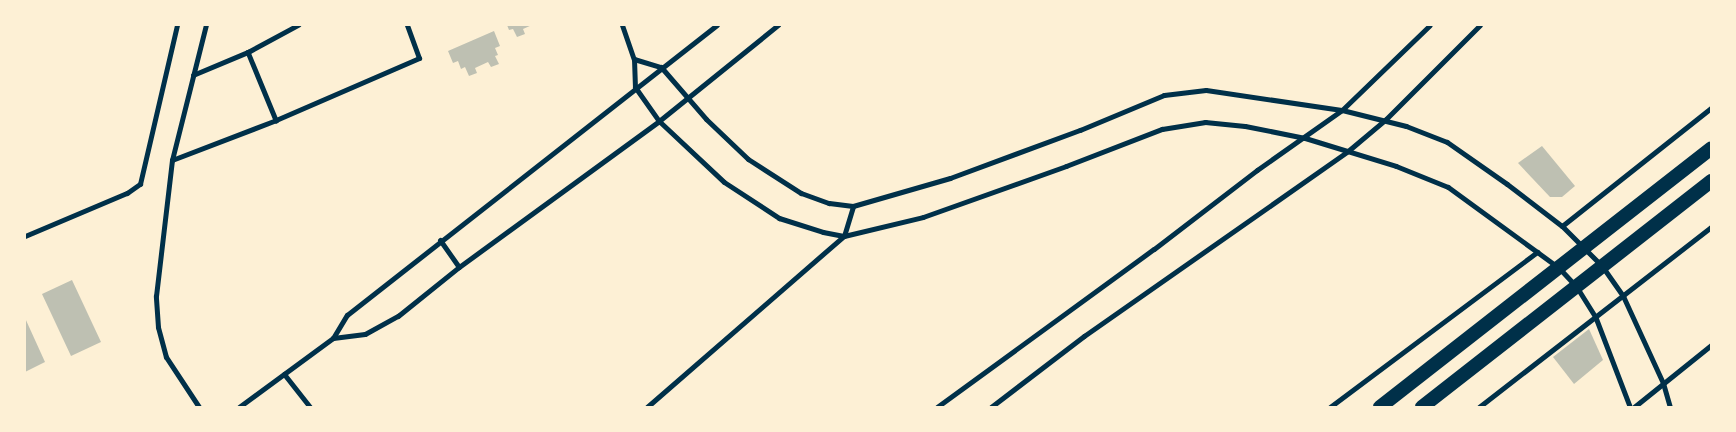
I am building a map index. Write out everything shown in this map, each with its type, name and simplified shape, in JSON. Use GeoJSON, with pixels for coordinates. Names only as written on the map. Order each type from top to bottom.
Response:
{"type":"FeatureCollection","features":[{"type":"Feature","properties":{"kind":"highway"},"geometry":{"type":"LineString","coordinates":[[1380,407],[1711,148]]}},
{"type":"Feature","properties":{"kind":"highway"},"geometry":{"type":"LineString","coordinates":[[1422,407],[1711,181]]}},
{"type":"Feature","properties":{"kind":"street"},"geometry":{"type":"LineString","coordinates":[[25,236],[128,193],[140,184],[177,25]]}},
{"type":"Feature","properties":{"kind":"street"},"geometry":{"type":"LineString","coordinates":[[199,407],[166,357],[158,327],[156,296],[172,160],[206,25]]}},
{"type":"Feature","properties":{"kind":"street"},"geometry":{"type":"LineString","coordinates":[[194,75],[248,52],[298,25]]}},
{"type":"Feature","properties":{"kind":"street"},"geometry":{"type":"LineString","coordinates":[[172,160],[276,120],[419,58],[407,25]]}},
{"type":"Feature","properties":{"kind":"street"},"geometry":{"type":"LineString","coordinates":[[622,25],[634,59],[635,87],[659,121],[724,182],[758,205],[779,218],[823,232],[844,236],[923,217],[1066,166],[1162,128],[1205,122],[1245,126],[1305,138],[1396,166],[1448,186],[1559,268],[1576,286],[1595,316],[1630,407]]}},
{"type":"Feature","properties":{"kind":"street"},"geometry":{"type":"LineString","coordinates":[[239,407],[333,338],[347,315],[440,240],[717,25]]}},
{"type":"Feature","properties":{"kind":"street"},"geometry":{"type":"LineString","coordinates":[[333,338],[365,334],[398,316],[458,267],[659,121],[778,25]]}},
{"type":"Feature","properties":{"kind":"street"},"geometry":{"type":"LineString","coordinates":[[937,407],[1154,249],[1257,170],[1305,138],[1342,110],[1430,25]]}},
{"type":"Feature","properties":{"kind":"street"},"geometry":{"type":"LineString","coordinates":[[992,407],[1084,336],[1348,151],[1386,119],[1480,25]]}},
{"type":"Feature","properties":{"kind":"street"},"geometry":{"type":"LineString","coordinates":[[248,52],[276,120]]}},
{"type":"Feature","properties":{"kind":"street"},"geometry":{"type":"LineString","coordinates":[[634,59],[661,67],[706,119],[748,159],[801,193],[829,203],[853,206],[950,178],[1080,130],[1164,95],[1206,90],[1342,110],[1386,119],[1447,142],[1562,226],[1585,248],[1602,266],[1622,296],[1663,383],[1670,407]]}},
{"type":"Feature","properties":{"kind":"street"},"geometry":{"type":"LineString","coordinates":[[1562,226],[1711,108]]}},
{"type":"Feature","properties":{"kind":"street"},"geometry":{"type":"LineString","coordinates":[[647,407],[844,236],[853,206]]}},
{"type":"Feature","properties":{"kind":"street"},"geometry":{"type":"LineString","coordinates":[[1479,407],[1711,227]]}},
{"type":"Feature","properties":{"kind":"street"},"geometry":{"type":"LineString","coordinates":[[440,240],[458,267]]}},
{"type":"Feature","properties":{"kind":"street"},"geometry":{"type":"LineString","coordinates":[[1330,407],[1537,252]]}},
{"type":"Feature","properties":{"kind":"street"},"geometry":{"type":"LineString","coordinates":[[1634,407],[1711,346]]}},
{"type":"Feature","properties":{"kind":"street"},"geometry":{"type":"LineString","coordinates":[[284,374],[310,407]]}},
{"type":"Feature","properties":{"kind":"building"},"geometry":{"type":"Polygon","coordinates":[[[507,25],[532,25],[523,29],[525,34],[517,37],[513,29],[509,30],[507,25]]]}},
{"type":"Feature","properties":{"kind":"building"},"geometry":{"type":"Polygon","coordinates":[[[494,31],[500,46],[495,48],[498,55],[495,56],[499,64],[491,67],[488,62],[475,68],[477,73],[469,76],[465,67],[461,69],[458,61],[453,63],[448,51],[494,31]]]}},
{"type":"Feature","properties":{"kind":"building"},"geometry":{"type":"Polygon","coordinates":[[[1542,146],[1575,186],[1562,197],[1550,197],[1518,163],[1542,146]]]}},
{"type":"Feature","properties":{"kind":"building"},"geometry":{"type":"Polygon","coordinates":[[[72,280],[101,342],[71,356],[42,294],[72,280]]]}},
{"type":"Feature","properties":{"kind":"building"},"geometry":{"type":"Polygon","coordinates":[[[25,318],[45,362],[25,372],[25,318]]]}},
{"type":"Feature","properties":{"kind":"building"},"geometry":{"type":"Polygon","coordinates":[[[1589,329],[1603,360],[1574,384],[1553,357],[1589,329]]]}}]}
